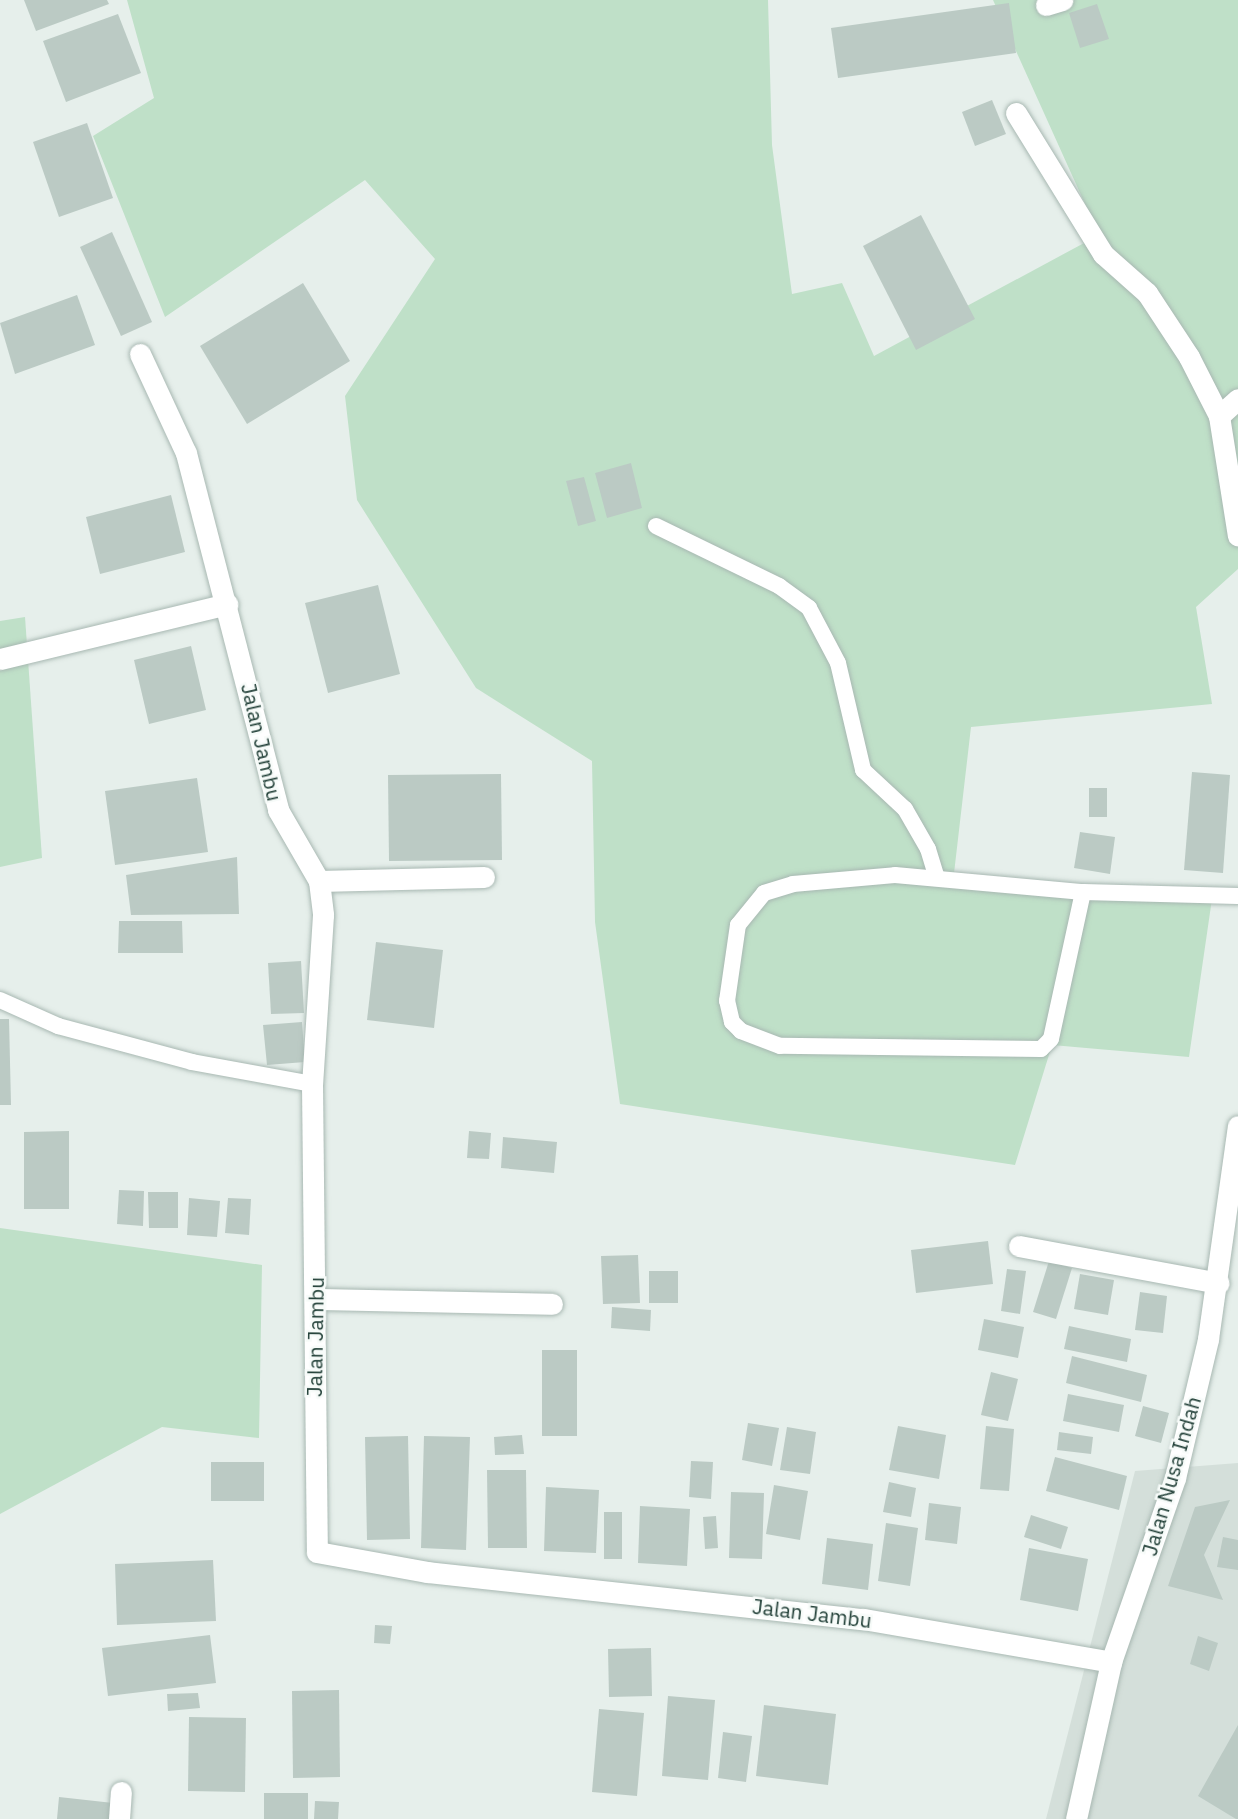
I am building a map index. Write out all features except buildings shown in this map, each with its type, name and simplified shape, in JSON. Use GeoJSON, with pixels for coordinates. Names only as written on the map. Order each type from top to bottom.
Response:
{"type":"FeatureCollection","features":[{"type":"Feature","properties":{"kind":"street"},"geometry":{"type":"LineString","coordinates":[[1016,113],[1103,254],[1154,303],[1219,416],[1238,536]]}},
{"type":"Feature","properties":{"kind":"street","name":"Jalan Jambu"},"geometry":{"type":"LineString","coordinates":[[140,354],[186,453],[228,604],[278,810],[319,881],[323,915],[312,1084],[318,1299],[317,1552],[417,1571],[863,1619],[1111,1662]]}},
{"type":"Feature","properties":{"kind":"street"},"geometry":{"type":"LineString","coordinates":[[1219,416],[1238,399]]}},
{"type":"Feature","properties":{"kind":"street"},"geometry":{"type":"LineString","coordinates":[[0,660],[228,604]]}},
{"type":"Feature","properties":{"kind":"street"},"geometry":{"type":"LineString","coordinates":[[319,881],[484,877]]}},
{"type":"Feature","properties":{"kind":"street","name":"Jalan Nusa Indah"},"geometry":{"type":"LineString","coordinates":[[1076,1819],[1111,1662],[1175,1478],[1219,1283],[1238,1126]]}},
{"type":"Feature","properties":{"kind":"street"},"geometry":{"type":"LineString","coordinates":[[1019,1246],[1219,1283]]}},
{"type":"Feature","properties":{"kind":"street"},"geometry":{"type":"LineString","coordinates":[[318,1299],[552,1304]]}},
{"type":"Feature","properties":{"kind":"street"},"geometry":{"type":"LineString","coordinates":[[120,1819],[121,1792]]}},
{"type":"Feature","properties":{"kind":"lane"},"geometry":{"type":"LineString","coordinates":[[656,526],[779,586],[809,608],[838,663],[863,770],[905,809],[928,849],[937,878]]}},
{"type":"Feature","properties":{"kind":"lane"},"geometry":{"type":"LineString","coordinates":[[1083,892],[1051,1039],[1041,1049],[780,1046],[749,1036],[732,1022],[727,1001],[738,925],[764,893],[826,880],[937,878],[1083,892],[1238,896]]}},
{"type":"Feature","properties":{"kind":"lane"},"geometry":{"type":"LineString","coordinates":[[0,1000],[58,1027],[192,1062],[312,1084]]}},
{"type":"Feature","properties":{"kind":"shaded area"},"geometry":{"type":"Polygon","coordinates":[[[1238,1463],[1238,1819],[1046,1819],[1135,1471],[1238,1463]]]}},
{"type":"Feature","properties":{"kind":"green space"},"geometry":{"type":"Polygon","coordinates":[[[127,0],[768,0],[772,145],[792,294],[842,283],[874,356],[1099,235],[993,0],[1238,0],[1238,569],[1196,607],[1212,704],[971,727],[953,882],[1213,892],[1189,1057],[1052,1045],[1015,1165],[620,1104],[595,922],[592,761],[476,688],[357,500],[345,396],[435,259],[365,180],[165,317],[93,136],[154,98],[127,0]]]}},
{"type":"Feature","properties":{"kind":"green space"},"geometry":{"type":"Polygon","coordinates":[[[25,617],[42,858],[0,867],[0,621],[25,617]]]}},
{"type":"Feature","properties":{"kind":"green space"},"geometry":{"type":"Polygon","coordinates":[[[0,1228],[262,1265],[259,1438],[162,1427],[0,1514],[0,1228]]]}}]}
